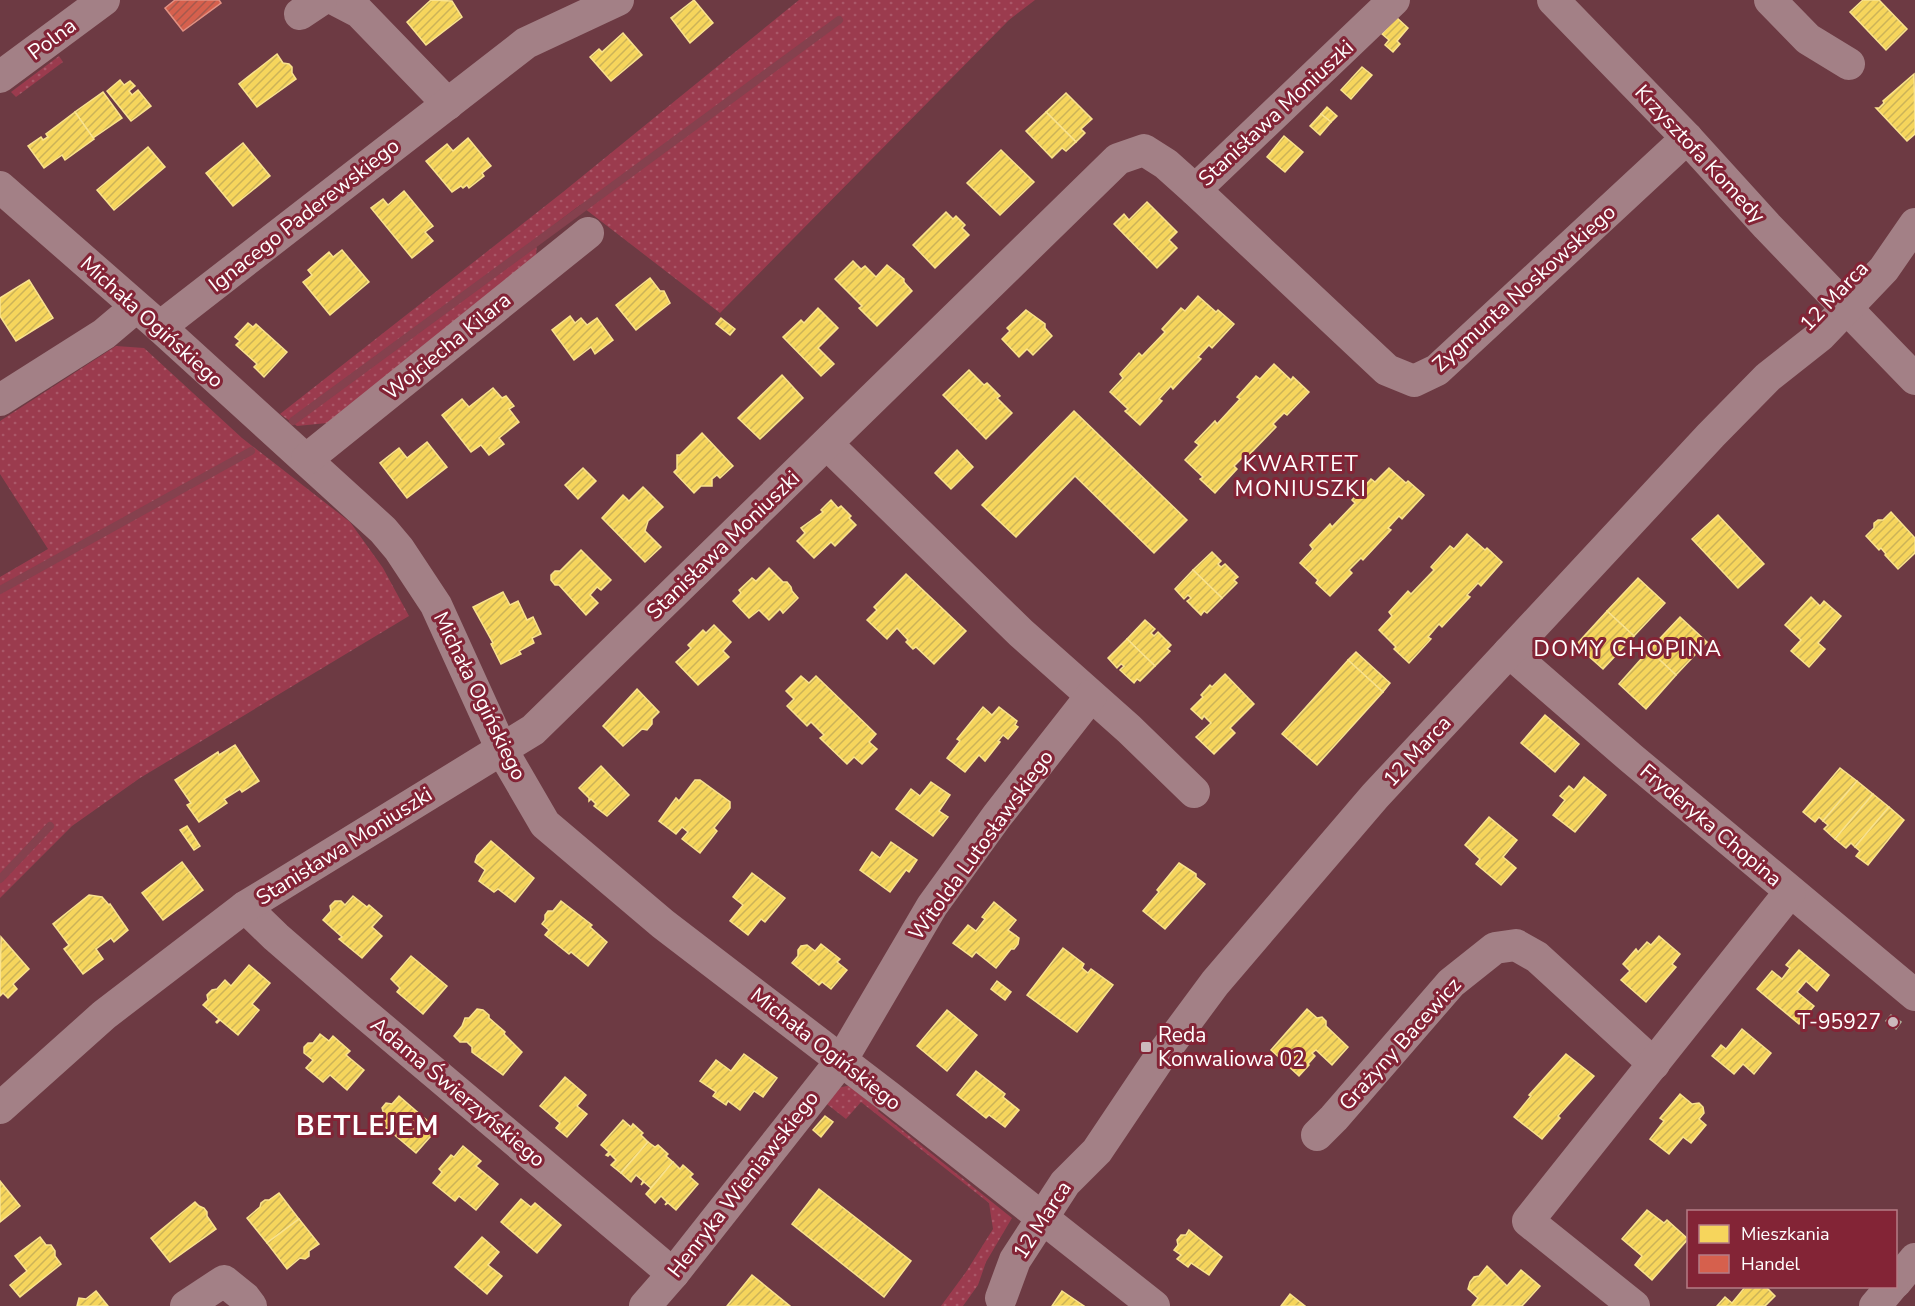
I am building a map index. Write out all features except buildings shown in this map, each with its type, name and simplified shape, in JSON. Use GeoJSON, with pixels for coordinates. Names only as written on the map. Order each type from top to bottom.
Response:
{"type":"FeatureCollection","features":[{"type":"Feature","properties":{"kind":"street","name":"Polna"},"geometry":{"type":"LineString","coordinates":[[0,77],[104,0]]}},
{"type":"Feature","properties":{"kind":"street"},"geometry":{"type":"LineString","coordinates":[[336,0],[359,12],[448,104]]}},
{"type":"Feature","properties":{"kind":"street","name":"Ignacego Paderewskiego"},"geometry":{"type":"LineString","coordinates":[[160,327],[526,43],[618,0]]}},
{"type":"Feature","properties":{"kind":"street","name":"Stanisława Moniuszki"},"geometry":{"type":"LineString","coordinates":[[0,1108],[104,1015],[245,907],[533,730],[1118,159],[1144,150],[1166,164],[1195,190],[1394,0]]}},
{"type":"Feature","properties":{"kind":"street","name":"Krzysztofa Komedy"},"geometry":{"type":"LineString","coordinates":[[1553,0],[1915,379]]}},
{"type":"Feature","properties":{"kind":"street"},"geometry":{"type":"LineString","coordinates":[[1770,0],[1808,39],[1849,64]]}},
{"type":"Feature","properties":{"kind":"street","name":"Zygmunta Noskowskiego"},"geometry":{"type":"LineString","coordinates":[[1195,190],[1387,370],[1414,381],[1437,370],[1687,138]]}},
{"type":"Feature","properties":{"kind":"street","name":"Michała Ogińskiego"},"geometry":{"type":"LineString","coordinates":[[0,187],[160,327],[383,530],[436,604],[501,750],[545,824],[663,924],[1154,1306]]}},
{"type":"Feature","properties":{"kind":"street","name":"12 Marca"},"geometry":{"type":"LineString","coordinates":[[998,1302],[1015,1260],[1050,1223],[1069,1177],[1097,1151],[1158,1060],[1215,983],[1375,796],[1711,435],[1768,377],[1810,346],[1840,302],[1884,269],[1914,226]]}},
{"type":"Feature","properties":{"kind":"street","name":"Wojciecha Kilara"},"geometry":{"type":"LineString","coordinates":[[307,459],[588,233]]}},
{"type":"Feature","properties":{"kind":"street"},"geometry":{"type":"LineString","coordinates":[[0,400],[104,334],[136,307]]}},
{"type":"Feature","properties":{"kind":"street"},"geometry":{"type":"LineString","coordinates":[[826,444],[1021,633],[1194,792]]}},
{"type":"Feature","properties":{"kind":"street","name":"Fryderyka Chopina"},"geometry":{"type":"LineString","coordinates":[[1509,652],[1631,758],[1915,995]]}},
{"type":"Feature","properties":{"kind":"street","name":"Witolda Lutosławskiego"},"geometry":{"type":"LineString","coordinates":[[841,1061],[932,906],[997,816],[1091,696]]}},
{"type":"Feature","properties":{"kind":"street"},"geometry":{"type":"LineString","coordinates":[[1634,1306],[1528,1221],[1790,892]]}},
{"type":"Feature","properties":{"kind":"street","name":"Adama Świerzyńskiego"},"geometry":{"type":"LineString","coordinates":[[245,907],[334,987],[673,1274]]}},
{"type":"Feature","properties":{"kind":"street","name":"Grażyny Bacewicz"},"geometry":{"type":"LineString","coordinates":[[1317,1135],[1451,983],[1495,948],[1516,945],[1537,957],[1654,1064]]}},
{"type":"Feature","properties":{"kind":"street","name":"Henryka Wieniawskiego"},"geometry":{"type":"LineString","coordinates":[[645,1306],[673,1274],[841,1061]]}},
{"type":"Feature","properties":{"kind":"street"},"geometry":{"type":"LineString","coordinates":[[1897,1281],[1915,1259]]}},
{"type":"Feature","properties":{"kind":"street"},"geometry":{"type":"LineString","coordinates":[[186,1306],[224,1281],[246,1298],[251,1306]]}},
{"type":"Feature","properties":{"kind":"street"},"geometry":{"type":"LineString","coordinates":[[1875,1306],[1891,1288]]}},
{"type":"Feature","properties":{"kind":"shaded area"},"geometry":{"type":"Polygon","coordinates":[[[799,0],[1035,0],[1009,20],[720,313],[580,205],[537,238],[536,259],[327,423],[297,426],[280,414],[563,192],[799,0]]]}},
{"type":"Feature","properties":{"kind":"shaded area"},"geometry":{"type":"Polygon","coordinates":[[[59,56],[63,62],[16,97],[11,92],[59,56]]]}},
{"type":"Feature","properties":{"kind":"shaded area"},"geometry":{"type":"Polygon","coordinates":[[[116,346],[144,348],[242,438],[350,522],[383,568],[409,616],[140,778],[72,826],[0,898],[0,577],[48,549],[0,474],[0,421],[116,346]]]}},
{"type":"Feature","properties":{"kind":"shaded area"},"geometry":{"type":"Polygon","coordinates":[[[853,1086],[882,1105],[878,1111],[1012,1218],[986,1262],[978,1285],[963,1306],[941,1306],[993,1229],[989,1203],[861,1102],[846,1119],[823,1101],[837,1088],[853,1086]]]}},
{"type":"Feature","properties":{"kind":"waterway"},"geometry":{"type":"LineString","coordinates":[[293,421],[839,20]]}},
{"type":"Feature","properties":{"kind":"waterway"},"geometry":{"type":"LineString","coordinates":[[0,590],[251,451]]}},
{"type":"Feature","properties":{"kind":"waterway"},"geometry":{"type":"LineString","coordinates":[[0,879],[50,826]]}},
{"type":"Feature","properties":{"kind":"place","name":"T-95927"},"geometry":{"type":"Point","coordinates":[1893,1022]}},
{"type":"Feature","properties":{"kind":"place","name":"Reda Konwaliowa 02"},"geometry":{"type":"Point","coordinates":[1146,1047]}},
{"type":"Feature","properties":{"kind":"district","name":"KWARTET MONIUSZKI"},"geometry":{"type":"Point","coordinates":[1301,476]}},
{"type":"Feature","properties":{"kind":"district","name":"DOMY CHOPINA"},"geometry":{"type":"Point","coordinates":[1628,648]}},
{"type":"Feature","properties":{"kind":"district","name":"BETLEJEM"},"geometry":{"type":"Point","coordinates":[368,1126]}}]}
